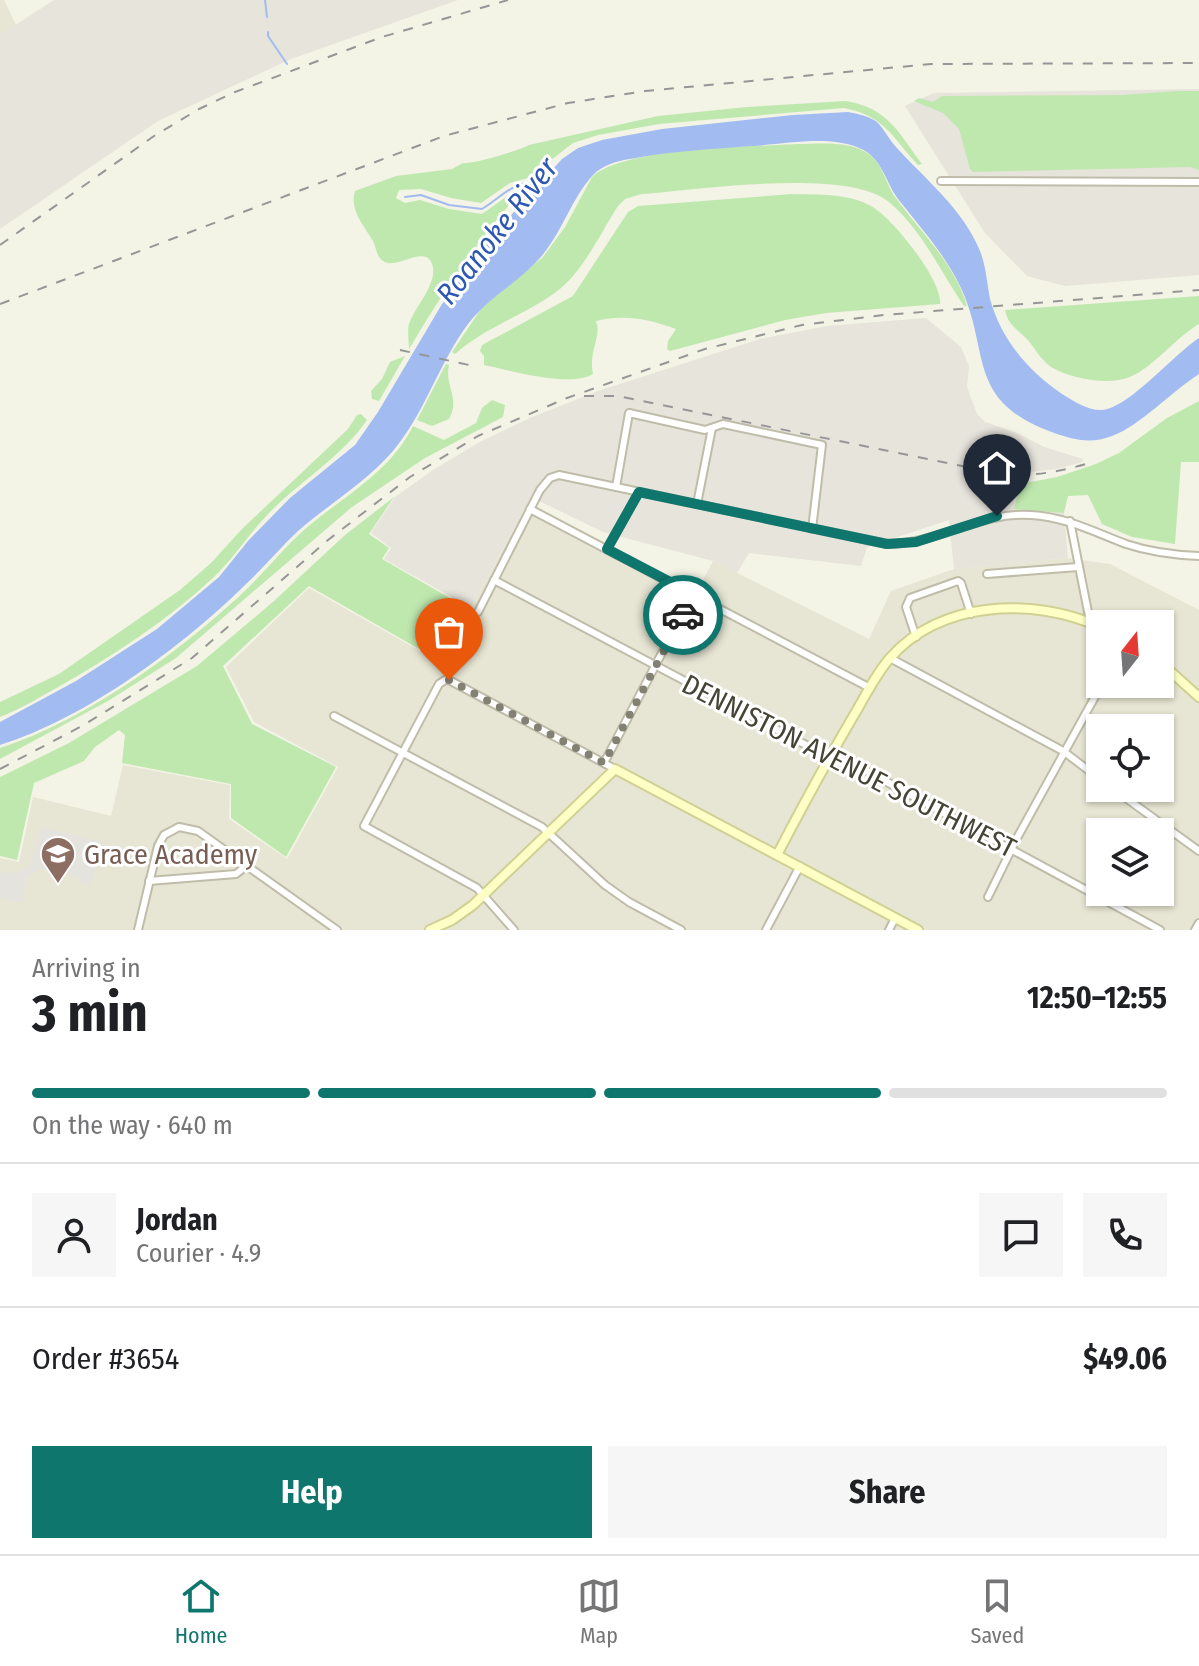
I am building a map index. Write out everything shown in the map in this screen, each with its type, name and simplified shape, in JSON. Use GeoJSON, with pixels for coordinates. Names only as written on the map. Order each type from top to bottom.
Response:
{"type":"FeatureCollection","features":[{"type":"Feature","properties":{"kind":"street"},"geometry":{"type":"LineString","coordinates":[[941,181],[1199,182]]}},
{"type":"Feature","properties":{"kind":"street"},"geometry":{"type":"LineString","coordinates":[[616,487],[629,413],[705,430],[723,424],[822,445],[812,529]]}},
{"type":"Feature","properties":{"kind":"street"},"geometry":{"type":"LineString","coordinates":[[697,504],[712,428]]}},
{"type":"Feature","properties":{"kind":"street"},"geometry":{"type":"LineString","coordinates":[[478,612],[546,482],[562,475],[812,529],[900,544],[1007,515],[1033,515],[1070,521],[1140,549],[1199,556]]}},
{"type":"Feature","properties":{"kind":"street"},"geometry":{"type":"LineString","coordinates":[[607,549],[639,492]]}},
{"type":"Feature","properties":{"kind":"street"},"geometry":{"type":"LineString","coordinates":[[530,509],[870,688]]}},
{"type":"Feature","properties":{"kind":"street"},"geometry":{"type":"LineString","coordinates":[[1070,521],[1087,610]]}},
{"type":"Feature","properties":{"kind":"street"},"geometry":{"type":"LineString","coordinates":[[987,574],[1078,567]]}},
{"type":"Feature","properties":{"kind":"street","name":"DENNISTON AVENUE SOUTHWEST"},"geometry":{"type":"LineString","coordinates":[[494,580],[1160,930]]}},
{"type":"Feature","properties":{"kind":"street"},"geometry":{"type":"LineString","coordinates":[[916,637],[906,607],[910,598],[958,581],[971,614]]}},
{"type":"Feature","properties":{"kind":"street"},"geometry":{"type":"LineString","coordinates":[[604,763],[693,594]]}},
{"type":"Feature","properties":{"kind":"street"},"geometry":{"type":"LineString","coordinates":[[777,855],[870,688],[890,658],[916,637],[947,621],[971,614],[1033,608],[1086,621]]}},
{"type":"Feature","properties":{"kind":"street"},"geometry":{"type":"LineString","coordinates":[[890,658],[1064,752],[1086,768]]}},
{"type":"Feature","properties":{"kind":"street"},"geometry":{"type":"LineString","coordinates":[[1174,675],[1199,697]]}},
{"type":"Feature","properties":{"kind":"street"},"geometry":{"type":"LineString","coordinates":[[514,930],[484,894],[473,886],[365,828],[364,823],[439,684],[445,680],[918,930]]}},
{"type":"Feature","properties":{"kind":"street"},"geometry":{"type":"LineString","coordinates":[[988,897],[1094,698]]}},
{"type":"Feature","properties":{"kind":"street"},"geometry":{"type":"LineString","coordinates":[[334,716],[548,831],[605,885],[629,902],[681,930]]}},
{"type":"Feature","properties":{"kind":"street"},"geometry":{"type":"LineString","coordinates":[[430,930],[463,913],[615,769]]}},
{"type":"Feature","properties":{"kind":"street"},"geometry":{"type":"LineString","coordinates":[[1131,802],[1199,851]]}},
{"type":"Feature","properties":{"kind":"street"},"geometry":{"type":"LineString","coordinates":[[138,930],[160,840],[173,828],[192,829],[337,930]]}},
{"type":"Feature","properties":{"kind":"street"},"geometry":{"type":"LineString","coordinates":[[149,881],[236,874],[246,866]]}},
{"type":"Feature","properties":{"kind":"street"},"geometry":{"type":"LineString","coordinates":[[766,930],[800,866]]}},
{"type":"Feature","properties":{"kind":"street"},"geometry":{"type":"LineString","coordinates":[[889,930],[895,918]]}},
{"type":"Feature","properties":{"kind":"street"},"geometry":{"type":"LineString","coordinates":[[1195,930],[1199,923]]}},
{"type":"Feature","properties":{"kind":"shaded area"},"geometry":{"type":"Polygon","coordinates":[[[0,0],[4,0],[16,25],[0,35],[0,0]]]}},
{"type":"Feature","properties":{"kind":"shaded area"},"geometry":{"type":"Polygon","coordinates":[[[54,0],[458,0],[291,59],[158,121],[0,229],[0,35],[54,0]]]}},
{"type":"Feature","properties":{"kind":"shaded area"},"geometry":{"type":"Polygon","coordinates":[[[1199,89],[1199,275],[1065,286],[1027,276],[985,233],[905,106],[934,93],[1199,89]]]}},
{"type":"Feature","properties":{"kind":"shaded area"},"geometry":{"type":"Polygon","coordinates":[[[926,318],[961,347],[969,366],[967,387],[977,414],[985,422],[1044,447],[1083,459],[1082,462],[1057,469],[1023,473],[1014,508],[1064,513],[1068,558],[954,569],[949,520],[867,547],[861,566],[749,553],[737,573],[713,561],[603,532],[531,497],[471,608],[384,559],[391,548],[371,533],[395,497],[433,470],[478,443],[530,418],[598,391],[760,339],[827,326],[926,318]]]}},
{"type":"Feature","properties":{"kind":"shaded area"},"geometry":{"type":"Polygon","coordinates":[[[528,503],[697,591],[713,561],[869,639],[891,591],[954,569],[1068,558],[1110,564],[1199,610],[1199,930],[0,930],[0,858],[19,862],[33,797],[111,816],[123,765],[230,785],[229,819],[287,859],[338,767],[254,722],[226,667],[309,588],[441,663],[528,503]]]}},
{"type":"Feature","properties":{"kind":"shaded area"},"geometry":{"type":"Polygon","coordinates":[[[42,827],[103,842],[91,886],[80,883],[80,878],[39,868],[26,879],[23,903],[0,899],[0,872],[16,873],[29,866],[42,827]]]}},
{"type":"Feature","properties":{"kind":"green space"},"geometry":{"type":"Polygon","coordinates":[[[1199,91],[1199,170],[1190,167],[973,172],[959,129],[943,113],[914,101],[919,98],[933,102],[942,96],[1123,95],[1199,91]]]}},
{"type":"Feature","properties":{"kind":"green space"},"geometry":{"type":"Polygon","coordinates":[[[846,101],[872,109],[891,123],[922,164],[918,165],[878,122],[844,108],[659,124],[598,135],[573,143],[528,178],[510,183],[481,203],[421,189],[399,190],[396,198],[405,203],[420,200],[482,214],[513,192],[520,192],[461,268],[409,349],[409,324],[431,282],[433,267],[430,260],[419,256],[391,263],[382,260],[354,205],[355,191],[396,176],[452,169],[463,163],[486,160],[529,145],[658,116],[846,101]]]}},
{"type":"Feature","properties":{"kind":"green space"},"geometry":{"type":"Polygon","coordinates":[[[797,144],[845,145],[870,155],[895,197],[954,275],[967,306],[964,306],[930,251],[901,213],[869,191],[841,185],[770,183],[642,194],[625,199],[618,206],[583,263],[566,284],[544,300],[479,336],[455,354],[452,352],[483,306],[543,257],[565,227],[592,177],[608,167],[689,150],[797,144]]]}},
{"type":"Feature","properties":{"kind":"green space"},"geometry":{"type":"Polygon","coordinates":[[[792,194],[853,199],[880,212],[925,266],[939,294],[940,304],[826,313],[785,320],[670,351],[667,349],[668,341],[676,329],[636,319],[606,319],[596,321],[593,374],[583,378],[555,379],[484,365],[484,356],[480,351],[482,345],[573,296],[628,212],[638,206],[792,194]]]}},
{"type":"Feature","properties":{"kind":"green space"},"geometry":{"type":"Polygon","coordinates":[[[1199,296],[1199,324],[1139,372],[1112,381],[1079,378],[1051,367],[1011,323],[1005,310],[1199,296]]]}},
{"type":"Feature","properties":{"kind":"green space"},"geometry":{"type":"Polygon","coordinates":[[[405,356],[379,401],[372,399],[371,391],[382,379],[390,362],[405,356]]]}},
{"type":"Feature","properties":{"kind":"green space"},"geometry":{"type":"Polygon","coordinates":[[[446,364],[449,365],[452,412],[449,419],[432,426],[417,420],[446,364]]]}},
{"type":"Feature","properties":{"kind":"green space"},"geometry":{"type":"Polygon","coordinates":[[[492,400],[505,405],[503,417],[425,458],[352,507],[176,658],[108,701],[0,759],[0,748],[33,736],[100,701],[194,635],[249,587],[304,530],[378,471],[403,443],[413,426],[444,440],[476,423],[482,408],[492,400]]]}},
{"type":"Feature","properties":{"kind":"green space"},"geometry":{"type":"Polygon","coordinates":[[[1199,401],[1199,462],[1181,462],[1175,544],[1132,537],[1102,524],[1088,495],[1068,496],[1064,513],[1014,509],[1020,484],[1057,477],[1096,464],[1119,453],[1167,418],[1199,401]]]}},
{"type":"Feature","properties":{"kind":"green space"},"geometry":{"type":"Polygon","coordinates":[[[361,414],[367,420],[346,445],[274,508],[222,569],[196,593],[100,662],[0,717],[0,702],[59,674],[180,590],[361,414]]]}},
{"type":"Feature","properties":{"kind":"green space"},"geometry":{"type":"Polygon","coordinates":[[[394,497],[369,534],[389,548],[382,559],[469,609],[440,661],[309,586],[223,666],[252,724],[336,767],[286,857],[231,818],[231,784],[122,763],[125,735],[119,730],[95,747],[84,761],[34,783],[17,860],[0,856],[0,777],[69,743],[197,666],[345,535],[394,497]]]}},
{"type":"Feature","properties":{"kind":"water","name":"Roanoke River"},"geometry":{"type":"Polygon","coordinates":[[[848,112],[877,122],[964,222],[982,257],[990,299],[1001,327],[1017,353],[1050,385],[1087,407],[1102,410],[1113,407],[1138,391],[1199,338],[1199,374],[1134,424],[1112,436],[1088,440],[1049,431],[1022,418],[1004,404],[992,388],[969,309],[954,274],[898,199],[878,163],[867,152],[847,144],[807,141],[676,152],[615,162],[597,172],[585,184],[540,258],[490,301],[463,331],[403,438],[359,484],[298,531],[221,608],[163,656],[99,699],[33,733],[0,745],[0,722],[76,681],[157,629],[219,577],[248,541],[290,498],[355,445],[442,304],[494,234],[562,159],[578,148],[602,140],[662,129],[848,112]]]}},
{"type":"Feature","properties":{"kind":"waterway"},"geometry":{"type":"LineString","coordinates":[[265,0],[267,17]]}},
{"type":"Feature","properties":{"kind":"waterway"},"geometry":{"type":"LineString","coordinates":[[268,32],[287,64]]}},
{"type":"Feature","properties":{"kind":"waterway","name":"Roanoke River"},"geometry":{"type":"LineString","coordinates":[[405,197],[421,195],[449,205],[482,209],[514,187],[538,183]]}},
{"type":"Feature","properties":{"kind":"railway"},"geometry":{"type":"LineString","coordinates":[[0,245],[154,136],[199,109],[235,92],[382,37],[508,0]]}},
{"type":"Feature","properties":{"kind":"railway"},"geometry":{"type":"LineString","coordinates":[[0,304],[444,136],[568,103],[645,91],[931,64],[1199,63]]}},
{"type":"Feature","properties":{"kind":"railway"},"geometry":{"type":"LineString","coordinates":[[0,769],[82,726],[192,658],[328,540],[410,477],[478,436],[567,398],[705,349],[802,325],[884,315],[1199,290]]}},
{"type":"Feature","properties":{"kind":"railway"},"geometry":{"type":"LineString","coordinates":[[400,350],[469,365]]}},
{"type":"Feature","properties":{"kind":"railway"},"geometry":{"type":"LineString","coordinates":[[584,396],[618,396],[1001,474],[1044,473],[1086,464]]}},
{"type":"Feature","properties":{"kind":"way so far"},"geometry":{"type":"LineString","coordinates":[[449,680],[604,763],[683,615]]}},
{"type":"Feature","properties":{"kind":"place","name":"Grace Academy"},"geometry":{"type":"Point","coordinates":[58,885]}},
{"type":"Feature","properties":{"kind":"route"},"geometry":{"type":"LineString","coordinates":[[683,615],[693,594],[607,549],[639,492],[887,544],[916,542],[997,516]]}}]}
